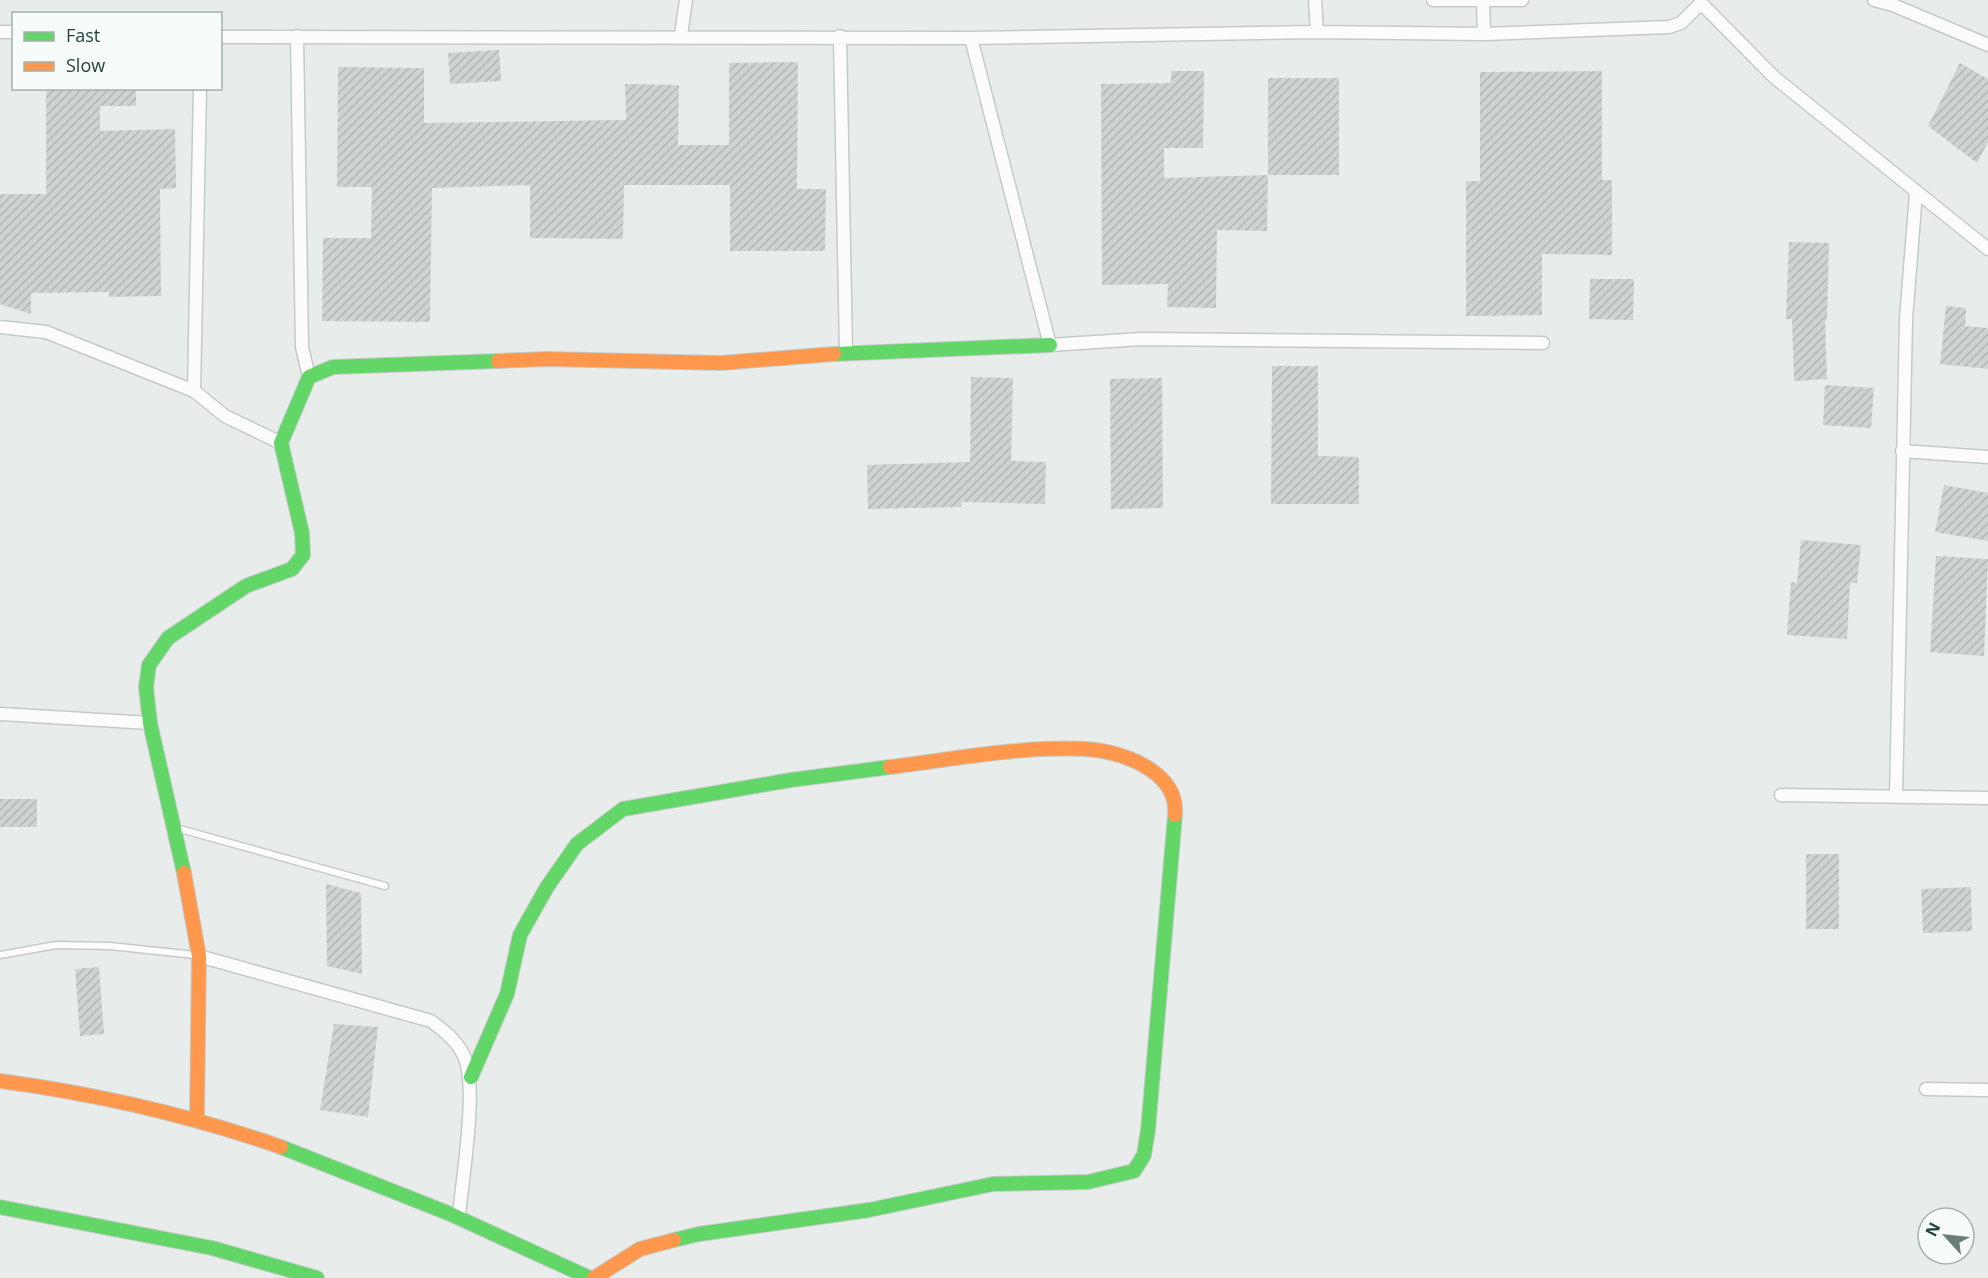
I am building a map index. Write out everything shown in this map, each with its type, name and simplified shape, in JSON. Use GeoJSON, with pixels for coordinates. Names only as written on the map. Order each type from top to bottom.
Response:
{"type":"FeatureCollection","features":[{"type":"Feature","properties":{"kind":"main road"},"geometry":{"type":"LineString","coordinates":[[197,1120],[199,956],[176,828],[150,723],[146,687],[149,665],[168,638],[246,586],[292,569],[303,555],[302,533],[282,443],[296,404],[309,377],[333,367],[547,359],[721,363],[846,353],[1050,345]]}},
{"type":"Feature","properties":{"kind":"main road"},"geometry":{"type":"LineString","coordinates":[[0,1081],[48,1086],[197,1120],[319,1158],[459,1216],[592,1278],[640,1249],[699,1234],[869,1210],[993,1184],[1088,1182],[1134,1171],[1144,1155],[1148,1130],[1176,808],[1168,787],[1150,767],[1116,755],[1087,749],[1003,753],[791,780],[623,809],[578,844],[520,935],[507,994],[471,1077]]}},
{"type":"Feature","properties":{"kind":"main road"},"geometry":{"type":"LineString","coordinates":[[0,1207],[213,1248],[317,1278]]}},
{"type":"Feature","properties":{"kind":"street"},"geometry":{"type":"LineString","coordinates":[[681,35],[686,0]]}},
{"type":"Feature","properties":{"kind":"street"},"geometry":{"type":"LineString","coordinates":[[1315,0],[1317,32]]}},
{"type":"Feature","properties":{"kind":"street"},"geometry":{"type":"LineString","coordinates":[[1433,0],[1484,2],[1522,0]]}},
{"type":"Feature","properties":{"kind":"street"},"geometry":{"type":"LineString","coordinates":[[1874,0],[1912,12],[1988,45]]}},
{"type":"Feature","properties":{"kind":"street"},"geometry":{"type":"LineString","coordinates":[[1484,2],[1484,34]]}},
{"type":"Feature","properties":{"kind":"street"},"geometry":{"type":"LineString","coordinates":[[222,37],[681,35],[971,38],[1317,32],[1484,34],[1669,27],[1681,23],[1701,2],[1774,77],[1988,249]]}},
{"type":"Feature","properties":{"kind":"street"},"geometry":{"type":"LineString","coordinates":[[297,36],[302,346],[309,377]]}},
{"type":"Feature","properties":{"kind":"street"},"geometry":{"type":"LineString","coordinates":[[840,36],[846,353]]}},
{"type":"Feature","properties":{"kind":"street"},"geometry":{"type":"LineString","coordinates":[[971,38],[1050,345],[1141,339],[1543,344]]}},
{"type":"Feature","properties":{"kind":"street"},"geometry":{"type":"LineString","coordinates":[[194,391],[200,90]]}},
{"type":"Feature","properties":{"kind":"street"},"geometry":{"type":"LineString","coordinates":[[1896,796],[1906,319],[1916,192]]}},
{"type":"Feature","properties":{"kind":"street"},"geometry":{"type":"LineString","coordinates":[[0,327],[46,332],[194,391],[225,416],[282,443]]}},
{"type":"Feature","properties":{"kind":"street"},"geometry":{"type":"LineString","coordinates":[[1902,451],[1988,457]]}},
{"type":"Feature","properties":{"kind":"street"},"geometry":{"type":"LineString","coordinates":[[0,714],[150,723]]}},
{"type":"Feature","properties":{"kind":"street"},"geometry":{"type":"LineString","coordinates":[[1781,795],[1988,798]]}},
{"type":"Feature","properties":{"kind":"street"},"geometry":{"type":"LineString","coordinates":[[199,956],[431,1021],[448,1033],[464,1054],[471,1077],[459,1216]]}},
{"type":"Feature","properties":{"kind":"street"},"geometry":{"type":"LineString","coordinates":[[1926,1089],[1988,1090]]}},
{"type":"Feature","properties":{"kind":"lane"},"geometry":{"type":"LineString","coordinates":[[176,828],[385,886]]}},
{"type":"Feature","properties":{"kind":"lane"},"geometry":{"type":"LineString","coordinates":[[0,955],[56,945],[110,946],[199,956]]}},
{"type":"Feature","properties":{"kind":"building"},"geometry":{"type":"Polygon","coordinates":[[[499,50],[501,81],[450,84],[448,53],[499,50]]]}},
{"type":"Feature","properties":{"kind":"building"},"geometry":{"type":"Polygon","coordinates":[[[798,62],[797,189],[826,189],[825,251],[730,251],[730,185],[624,185],[623,239],[530,238],[530,185],[432,188],[430,322],[322,321],[323,238],[371,238],[372,187],[337,187],[338,67],[424,68],[424,123],[626,120],[625,84],[679,85],[678,145],[729,145],[729,63],[798,62]]]}},
{"type":"Feature","properties":{"kind":"building"},"geometry":{"type":"Polygon","coordinates":[[[1960,63],[1988,79],[1988,142],[1977,163],[1928,126],[1960,63]]]}},
{"type":"Feature","properties":{"kind":"building"},"geometry":{"type":"Polygon","coordinates":[[[1171,71],[1204,71],[1203,148],[1164,148],[1164,178],[1268,175],[1267,231],[1217,230],[1216,308],[1167,307],[1168,284],[1102,285],[1101,84],[1171,83],[1171,71]]]}},
{"type":"Feature","properties":{"kind":"building"},"geometry":{"type":"Polygon","coordinates":[[[1602,71],[1602,180],[1612,180],[1612,255],[1542,254],[1542,315],[1466,316],[1466,181],[1480,181],[1480,72],[1602,71]]]}},
{"type":"Feature","properties":{"kind":"building"},"geometry":{"type":"Polygon","coordinates":[[[1268,78],[1339,78],[1339,175],[1268,175],[1268,78]]]}},
{"type":"Feature","properties":{"kind":"building"},"geometry":{"type":"Polygon","coordinates":[[[46,90],[136,90],[136,106],[100,106],[100,131],[175,129],[176,188],[160,189],[161,296],[109,297],[109,292],[31,293],[31,314],[0,304],[0,194],[46,194],[46,90]]]}},
{"type":"Feature","properties":{"kind":"building"},"geometry":{"type":"Polygon","coordinates":[[[1789,242],[1829,243],[1827,320],[1825,320],[1827,379],[1794,381],[1792,319],[1786,319],[1789,242]]]}},
{"type":"Feature","properties":{"kind":"building"},"geometry":{"type":"Polygon","coordinates":[[[1590,279],[1634,279],[1633,320],[1589,319],[1590,279]]]}},
{"type":"Feature","properties":{"kind":"building"},"geometry":{"type":"Polygon","coordinates":[[[1946,306],[1966,308],[1965,326],[1988,328],[1988,369],[1940,364],[1946,306]]]}},
{"type":"Feature","properties":{"kind":"building"},"geometry":{"type":"Polygon","coordinates":[[[1272,366],[1318,366],[1318,456],[1359,457],[1359,504],[1271,504],[1272,366]]]}},
{"type":"Feature","properties":{"kind":"building"},"geometry":{"type":"Polygon","coordinates":[[[971,377],[1013,378],[1011,461],[1046,462],[1045,504],[961,502],[961,507],[868,509],[867,465],[970,462],[971,377]]]}},
{"type":"Feature","properties":{"kind":"building"},"geometry":{"type":"Polygon","coordinates":[[[1162,378],[1163,508],[1111,509],[1110,379],[1162,378]]]}},
{"type":"Feature","properties":{"kind":"building"},"geometry":{"type":"Polygon","coordinates":[[[1825,385],[1874,388],[1871,428],[1823,425],[1825,385]]]}},
{"type":"Feature","properties":{"kind":"building"},"geometry":{"type":"Polygon","coordinates":[[[1944,485],[1988,493],[1988,541],[1935,532],[1944,485]]]}},
{"type":"Feature","properties":{"kind":"building"},"geometry":{"type":"Polygon","coordinates":[[[1801,540],[1861,545],[1857,583],[1850,583],[1847,639],[1787,635],[1791,582],[1797,583],[1801,540]]]}},
{"type":"Feature","properties":{"kind":"building"},"geometry":{"type":"Polygon","coordinates":[[[1936,556],[1988,559],[1984,656],[1930,652],[1936,556]]]}},
{"type":"Feature","properties":{"kind":"building"},"geometry":{"type":"Polygon","coordinates":[[[0,799],[37,799],[37,827],[0,827],[0,799]]]}},
{"type":"Feature","properties":{"kind":"building"},"geometry":{"type":"Polygon","coordinates":[[[1806,854],[1839,854],[1839,929],[1806,929],[1806,854]]]}},
{"type":"Feature","properties":{"kind":"building"},"geometry":{"type":"Polygon","coordinates":[[[326,884],[361,893],[362,974],[327,966],[326,884]]]}},
{"type":"Feature","properties":{"kind":"building"},"geometry":{"type":"Polygon","coordinates":[[[1971,887],[1972,931],[1923,933],[1921,889],[1971,887]]]}},
{"type":"Feature","properties":{"kind":"building"},"geometry":{"type":"Polygon","coordinates":[[[99,967],[104,1034],[80,1036],[75,969],[99,967]]]}},
{"type":"Feature","properties":{"kind":"building"},"geometry":{"type":"Polygon","coordinates":[[[334,1024],[378,1027],[368,1117],[320,1110],[334,1024]]]}},
{"type":"Feature","properties":{"kind":"traffic: fast"},"geometry":{"type":"LineString","coordinates":[[834,354],[1050,345]]}},
{"type":"Feature","properties":{"kind":"traffic: fast"},"geometry":{"type":"LineString","coordinates":[[184,873],[150,723],[146,687],[149,665],[168,638],[246,586],[292,569],[303,555],[302,533],[281,443],[309,377],[333,367],[498,361]]}},
{"type":"Feature","properties":{"kind":"traffic: fast"},"geometry":{"type":"LineString","coordinates":[[471,1077],[507,994],[520,935],[547,887],[577,844],[623,809],[791,780],[890,767]]}},
{"type":"Feature","properties":{"kind":"traffic: fast"},"geometry":{"type":"LineString","coordinates":[[674,1240],[699,1234],[869,1210],[993,1184],[1088,1182],[1134,1171],[1144,1155],[1148,1130],[1175,815]]}},
{"type":"Feature","properties":{"kind":"traffic: fast"},"geometry":{"type":"LineString","coordinates":[[281,1147],[448,1213],[590,1278]]}},
{"type":"Feature","properties":{"kind":"traffic: fast"},"geometry":{"type":"LineString","coordinates":[[0,1207],[212,1248],[317,1278]]}},
{"type":"Feature","properties":{"kind":"traffic: slow"},"geometry":{"type":"LineString","coordinates":[[498,361],[547,359],[721,363],[834,354]]}},
{"type":"Feature","properties":{"kind":"traffic: slow"},"geometry":{"type":"LineString","coordinates":[[890,767],[1037,749],[1100,751],[1131,759],[1158,775],[1168,786],[1174,800],[1175,815]]}},
{"type":"Feature","properties":{"kind":"traffic: slow"},"geometry":{"type":"LineString","coordinates":[[184,873],[199,956],[197,1120]]}},
{"type":"Feature","properties":{"kind":"traffic: slow"},"geometry":{"type":"LineString","coordinates":[[0,1081],[72,1092],[177,1115],[281,1147]]}},
{"type":"Feature","properties":{"kind":"traffic: slow"},"geometry":{"type":"LineString","coordinates":[[594,1278],[640,1249],[674,1240]]}}]}
